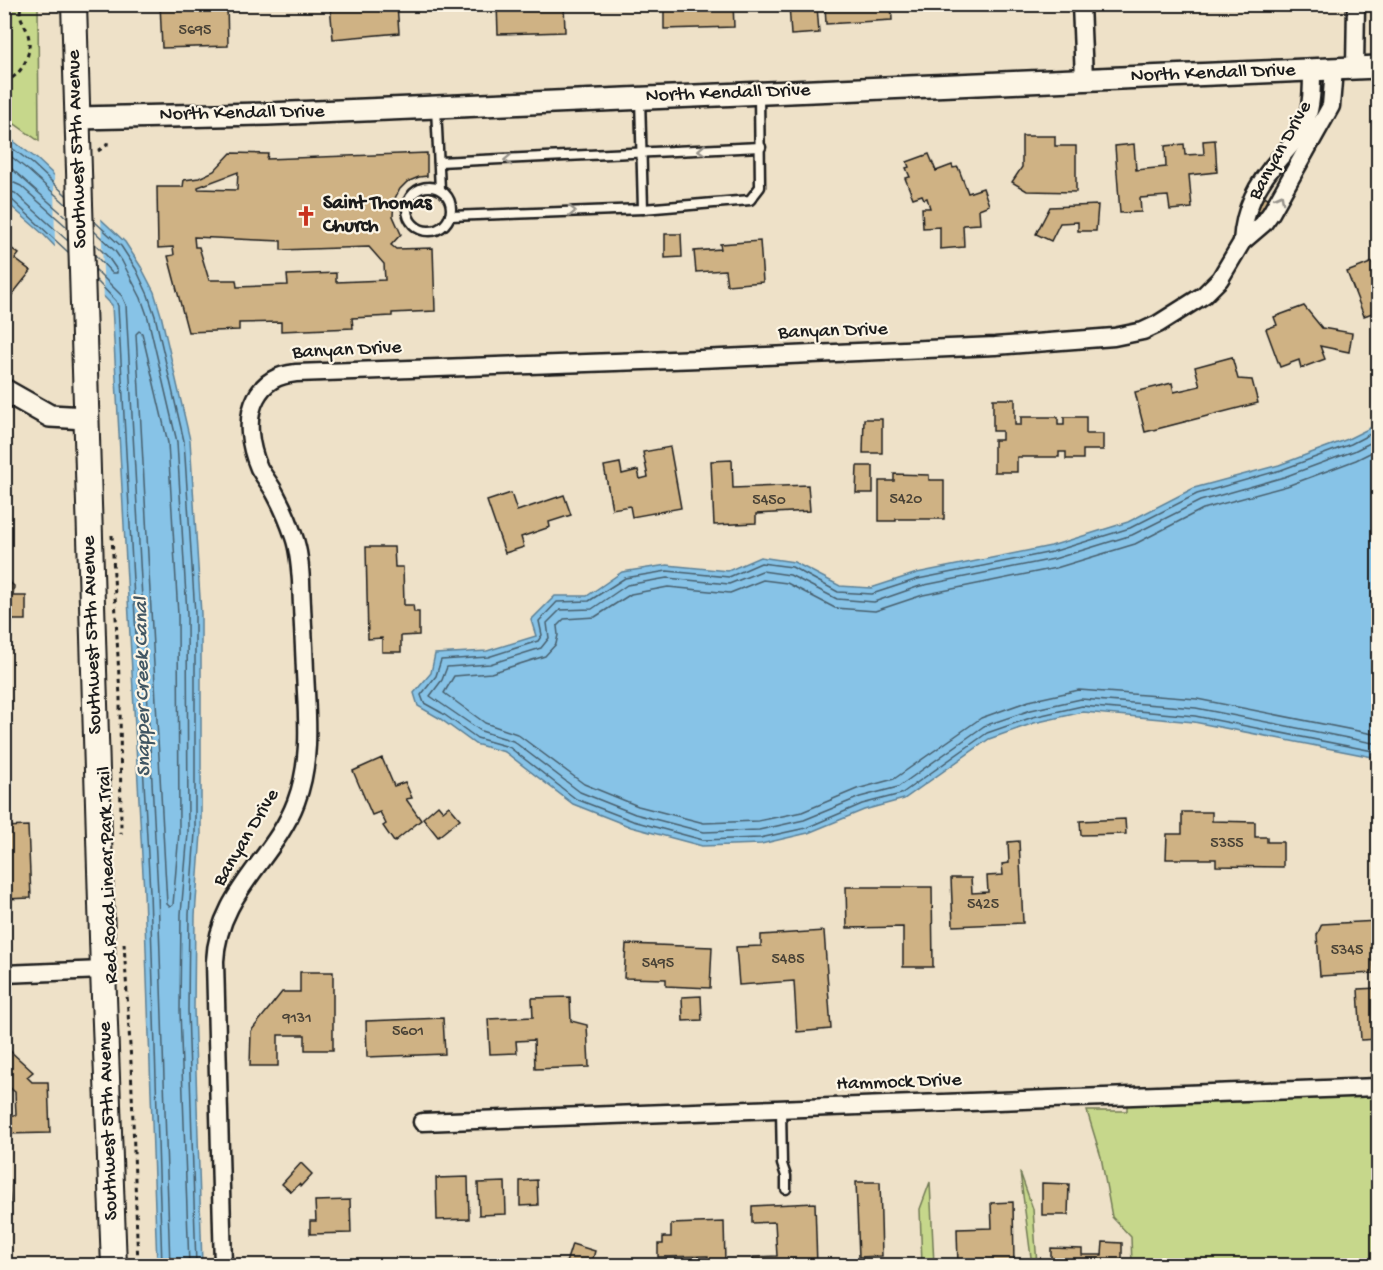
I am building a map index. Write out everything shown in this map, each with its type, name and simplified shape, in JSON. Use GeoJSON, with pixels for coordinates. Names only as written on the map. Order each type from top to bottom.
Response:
{"type":"FeatureCollection","features":[{"type":"Feature","properties":{"kind":"main road","name":"Southwest 57th Avenue"},"geometry":{"type":"LineString","coordinates":[[74,4],[114,1266]]}},
{"type":"Feature","properties":{"kind":"street"},"geometry":{"type":"LineString","coordinates":[[1081,4],[1084,79]]}},
{"type":"Feature","properties":{"kind":"street"},"geometry":{"type":"LineString","coordinates":[[1356,4],[1356,68]]}},
{"type":"Feature","properties":{"kind":"street","name":"North Kendall Drive"},"geometry":{"type":"LineString","coordinates":[[77,118],[268,114],[1378,67]]}},
{"type":"Feature","properties":{"kind":"street","name":"Banyan Drive"},"geometry":{"type":"LineString","coordinates":[[223,1266],[215,961],[217,940],[227,913],[243,883],[269,848],[293,808],[302,777],[308,735],[299,559],[294,537],[279,501],[259,468],[250,436],[251,409],[258,393],[265,385],[282,375],[296,373],[711,359],[994,346],[1099,340],[1143,331],[1191,304],[1220,279],[1242,242],[1263,224],[1329,111],[1334,69]]}},
{"type":"Feature","properties":{"kind":"street","name":"Banyan Drive"},"geometry":{"type":"LineString","coordinates":[[1242,242],[1243,224],[1250,202],[1270,170],[1292,144],[1306,122],[1311,102],[1312,70]]}},
{"type":"Feature","properties":{"kind":"street"},"geometry":{"type":"LineString","coordinates":[[4,390],[50,416],[86,418]]}},
{"type":"Feature","properties":{"kind":"street"},"geometry":{"type":"LineString","coordinates":[[4,974],[103,970]]}},
{"type":"Feature","properties":{"kind":"street","name":"Hammock Drive"},"geometry":{"type":"LineString","coordinates":[[422,1122],[1378,1087]]}},
{"type":"Feature","properties":{"kind":"lane"},"geometry":{"type":"LineString","coordinates":[[450,216],[643,209],[750,200],[760,187],[759,93]]}},
{"type":"Feature","properties":{"kind":"lane"},"geometry":{"type":"LineString","coordinates":[[640,97],[643,209]]}},
{"type":"Feature","properties":{"kind":"lane"},"geometry":{"type":"LineString","coordinates":[[436,107],[440,189]]}},
{"type":"Feature","properties":{"kind":"lane"},"geometry":{"type":"LineString","coordinates":[[439,162],[761,147]]}},
{"type":"Feature","properties":{"kind":"lane"},"geometry":{"type":"LineString","coordinates":[[432,187],[440,189],[449,198],[450,216],[441,228],[434,231],[418,228],[408,217],[408,202],[418,190],[432,187]]}},
{"type":"Feature","properties":{"kind":"lane"},"geometry":{"type":"LineString","coordinates":[[781,1109],[782,1164],[786,1176],[786,1189]]}},
{"type":"Feature","properties":{"kind":"path"},"geometry":{"type":"LineString","coordinates":[[4,82],[22,70],[28,52],[29,39],[20,13],[22,4]]}},
{"type":"Feature","properties":{"kind":"path","name":"Red Road Linear Park Trail"},"geometry":{"type":"LineString","coordinates":[[112,531],[120,698],[121,835]]}},
{"type":"Feature","properties":{"kind":"path","name":"Red Road Linear Park Trail"},"geometry":{"type":"LineString","coordinates":[[124,940],[131,1053],[138,1266]]}},
{"type":"Feature","properties":{"kind":"green space"},"geometry":{"type":"Polygon","coordinates":[[[5,4],[38,5],[39,141],[5,117],[5,4]]]}},
{"type":"Feature","properties":{"kind":"green space"},"geometry":{"type":"Polygon","coordinates":[[[1378,1095],[1378,1265],[1132,1265],[1131,1237],[1112,1217],[1101,1157],[1087,1111],[1127,1111],[1127,1101],[1378,1095]]]}},
{"type":"Feature","properties":{"kind":"green space"},"geometry":{"type":"Polygon","coordinates":[[[1020,1172],[1033,1209],[1037,1265],[1032,1265],[1020,1172]]]}},
{"type":"Feature","properties":{"kind":"green space"},"geometry":{"type":"Polygon","coordinates":[[[930,1182],[934,1265],[922,1265],[920,1209],[930,1182]]]}},
{"type":"Feature","properties":{"kind":"water","name":"Snapper Creek Canal"},"geometry":{"type":"Polygon","coordinates":[[[4,134],[37,159],[125,242],[141,267],[154,292],[161,315],[190,440],[201,614],[201,834],[195,915],[194,1009],[202,1265],[157,1265],[144,892],[112,305],[43,234],[5,201],[4,134]]]}},
{"type":"Feature","properties":{"kind":"water"},"geometry":{"type":"Polygon","coordinates":[[[1378,424],[1378,758],[1194,722],[1083,712],[1034,723],[989,739],[904,799],[864,810],[808,833],[761,844],[702,846],[631,827],[573,804],[505,752],[475,744],[418,706],[414,693],[431,673],[435,654],[487,651],[536,636],[531,620],[555,596],[587,596],[622,572],[667,565],[728,571],[760,557],[794,562],[840,586],[871,588],[917,573],[1051,546],[1128,522],[1194,488],[1279,465],[1348,439],[1378,424]]]}},
{"type":"Feature","properties":{"kind":"pier"},"geometry":{"type":"Polygon","coordinates":[[[54,171],[101,215],[104,301],[55,252],[54,171]]]}},
{"type":"Feature","properties":{"kind":"building"},"geometry":{"type":"Polygon","coordinates":[[[160,4],[227,4],[228,46],[162,48],[160,4]]]}},
{"type":"Feature","properties":{"kind":"building"},"geometry":{"type":"Polygon","coordinates":[[[397,4],[399,33],[333,39],[330,5],[397,4]]]}},
{"type":"Feature","properties":{"kind":"building"},"geometry":{"type":"Polygon","coordinates":[[[497,4],[564,4],[565,32],[498,34],[497,4]]]}},
{"type":"Feature","properties":{"kind":"building"},"geometry":{"type":"Polygon","coordinates":[[[664,4],[733,4],[734,27],[664,29],[664,4]]]}},
{"type":"Feature","properties":{"kind":"building"},"geometry":{"type":"Polygon","coordinates":[[[789,4],[891,4],[892,20],[826,24],[825,5],[817,6],[819,33],[791,35],[789,4]]]}},
{"type":"Feature","properties":{"kind":"building"},"geometry":{"type":"Polygon","coordinates":[[[1022,136],[1055,136],[1055,146],[1076,146],[1076,192],[1027,191],[1012,182],[1022,167],[1022,136]]]}},
{"type":"Feature","properties":{"kind":"building"},"geometry":{"type":"Polygon","coordinates":[[[1215,140],[1217,172],[1189,175],[1192,208],[1170,210],[1168,196],[1140,198],[1141,212],[1120,213],[1115,146],[1134,144],[1136,170],[1166,167],[1165,146],[1184,144],[1185,155],[1204,154],[1203,141],[1215,140]]]}},
{"type":"Feature","properties":{"kind":"building"},"geometry":{"type":"Polygon","coordinates":[[[231,153],[268,154],[267,159],[427,153],[427,176],[407,182],[394,200],[393,216],[401,234],[391,245],[396,249],[433,248],[435,311],[352,318],[353,328],[281,331],[281,322],[239,323],[239,330],[188,332],[168,256],[174,255],[173,247],[158,248],[157,187],[183,187],[184,180],[199,178],[214,171],[231,153]],[[238,172],[198,187],[198,189],[237,190],[238,172]],[[194,237],[195,247],[199,247],[209,280],[236,280],[237,287],[288,285],[287,275],[336,273],[336,282],[385,280],[384,264],[369,247],[281,250],[281,241],[194,237]]]}},
{"type":"Feature","properties":{"kind":"building"},"geometry":{"type":"Polygon","coordinates":[[[929,154],[936,171],[952,165],[953,168],[958,167],[968,193],[983,188],[989,205],[979,209],[980,224],[963,225],[964,247],[940,249],[940,227],[923,228],[922,208],[930,208],[927,198],[924,199],[922,195],[913,198],[905,178],[910,177],[906,168],[909,167],[907,162],[929,154]]]}},
{"type":"Feature","properties":{"kind":"building"},"geometry":{"type":"Polygon","coordinates":[[[1264,196],[1272,200],[1263,215],[1255,210],[1264,196]]]}},
{"type":"Feature","properties":{"kind":"building"},"geometry":{"type":"Polygon","coordinates":[[[1098,205],[1096,231],[1078,231],[1078,222],[1060,223],[1051,241],[1036,234],[1050,207],[1098,205]]]}},
{"type":"Feature","properties":{"kind":"building"},"geometry":{"type":"Polygon","coordinates":[[[665,234],[681,234],[682,257],[665,258],[665,234]]]}},
{"type":"Feature","properties":{"kind":"building"},"geometry":{"type":"Polygon","coordinates":[[[760,241],[763,282],[727,285],[725,270],[696,272],[694,251],[721,249],[720,244],[760,241]]]}},
{"type":"Feature","properties":{"kind":"building"},"geometry":{"type":"Polygon","coordinates":[[[4,243],[19,254],[15,259],[31,271],[11,296],[4,292],[4,243]]]}},
{"type":"Feature","properties":{"kind":"building"},"geometry":{"type":"Polygon","coordinates":[[[1378,260],[1378,311],[1364,316],[1347,272],[1378,260]]]}},
{"type":"Feature","properties":{"kind":"building"},"geometry":{"type":"Polygon","coordinates":[[[1304,306],[1322,328],[1352,333],[1349,352],[1320,346],[1325,359],[1301,368],[1299,360],[1280,367],[1266,329],[1277,325],[1274,317],[1304,306]]]}},
{"type":"Feature","properties":{"kind":"building"},"geometry":{"type":"Polygon","coordinates":[[[1232,357],[1238,379],[1252,380],[1258,403],[1145,432],[1135,392],[1172,383],[1174,392],[1200,386],[1195,367],[1232,357]]]}},
{"type":"Feature","properties":{"kind":"building"},"geometry":{"type":"Polygon","coordinates":[[[993,399],[1015,399],[1015,425],[1021,425],[1021,417],[1058,417],[1058,425],[1064,425],[1064,417],[1086,417],[1086,434],[1103,434],[1103,450],[1083,450],[1083,459],[1066,459],[1066,452],[1059,452],[1059,457],[1017,457],[1017,472],[994,472],[994,440],[1002,440],[1002,431],[993,431],[993,399]]]}},
{"type":"Feature","properties":{"kind":"building"},"geometry":{"type":"Polygon","coordinates":[[[864,419],[882,419],[882,453],[863,453],[864,419]]]}},
{"type":"Feature","properties":{"kind":"building"},"geometry":{"type":"Polygon","coordinates":[[[670,447],[681,508],[632,517],[630,506],[612,509],[604,466],[620,463],[622,474],[638,470],[640,479],[648,477],[643,452],[670,447]]]}},
{"type":"Feature","properties":{"kind":"building"},"geometry":{"type":"Polygon","coordinates":[[[732,460],[733,488],[808,485],[810,511],[756,514],[756,523],[714,525],[711,461],[732,460]]]}},
{"type":"Feature","properties":{"kind":"building"},"geometry":{"type":"Polygon","coordinates":[[[857,466],[873,466],[873,493],[856,493],[857,466]]]}},
{"type":"Feature","properties":{"kind":"building"},"geometry":{"type":"Polygon","coordinates":[[[894,474],[929,475],[929,480],[944,480],[944,519],[879,521],[879,481],[894,481],[894,474]]]}},
{"type":"Feature","properties":{"kind":"building"},"geometry":{"type":"Polygon","coordinates":[[[511,493],[517,511],[564,495],[571,515],[549,522],[550,527],[521,537],[524,547],[505,553],[487,501],[511,493]]]}},
{"type":"Feature","properties":{"kind":"building"},"geometry":{"type":"Polygon","coordinates":[[[366,547],[394,547],[395,567],[403,567],[404,605],[413,605],[414,612],[419,612],[419,635],[401,636],[401,652],[382,652],[382,638],[368,639],[366,547]]]}},
{"type":"Feature","properties":{"kind":"building"},"geometry":{"type":"Polygon","coordinates":[[[4,577],[14,586],[13,596],[26,596],[26,620],[6,620],[7,637],[4,637],[4,577]]]}},
{"type":"Feature","properties":{"kind":"building"},"geometry":{"type":"Polygon","coordinates":[[[382,758],[394,786],[405,782],[412,798],[406,799],[421,820],[394,842],[383,826],[386,824],[380,812],[372,815],[353,771],[382,758]]]}},
{"type":"Feature","properties":{"kind":"building"},"geometry":{"type":"Polygon","coordinates":[[[438,805],[443,811],[449,806],[460,819],[438,837],[423,818],[438,805]]]}},
{"type":"Feature","properties":{"kind":"building"},"geometry":{"type":"Polygon","coordinates":[[[1182,812],[1212,812],[1212,821],[1255,822],[1255,837],[1267,837],[1267,842],[1283,842],[1283,867],[1216,866],[1216,859],[1166,859],[1167,834],[1182,834],[1182,812]]]}},
{"type":"Feature","properties":{"kind":"building"},"geometry":{"type":"Polygon","coordinates":[[[1125,819],[1126,834],[1081,835],[1080,821],[1125,819]]]}},
{"type":"Feature","properties":{"kind":"building"},"geometry":{"type":"Polygon","coordinates":[[[28,826],[31,898],[4,899],[4,827],[28,826]]]}},
{"type":"Feature","properties":{"kind":"building"},"geometry":{"type":"Polygon","coordinates":[[[1019,841],[1023,923],[953,926],[951,878],[971,878],[972,893],[988,892],[987,876],[1003,875],[1002,864],[1009,863],[1008,842],[1019,841]]]}},
{"type":"Feature","properties":{"kind":"building"},"geometry":{"type":"Polygon","coordinates":[[[846,887],[932,887],[933,967],[903,967],[903,927],[847,928],[846,887]]]}},
{"type":"Feature","properties":{"kind":"building"},"geometry":{"type":"Polygon","coordinates":[[[1378,921],[1378,958],[1373,959],[1374,973],[1320,976],[1317,935],[1322,924],[1378,921]]]}},
{"type":"Feature","properties":{"kind":"building"},"geometry":{"type":"Polygon","coordinates":[[[824,931],[831,1029],[797,1032],[794,981],[739,985],[736,947],[761,946],[761,935],[824,931]]]}},
{"type":"Feature","properties":{"kind":"building"},"geometry":{"type":"Polygon","coordinates":[[[626,944],[712,947],[710,988],[666,986],[666,979],[624,978],[626,944]]]}},
{"type":"Feature","properties":{"kind":"building"},"geometry":{"type":"Polygon","coordinates":[[[300,972],[333,972],[333,1050],[305,1050],[305,1035],[278,1035],[278,1066],[250,1066],[251,1031],[282,992],[300,992],[300,972]]]}},
{"type":"Feature","properties":{"kind":"building"},"geometry":{"type":"Polygon","coordinates":[[[1378,988],[1378,1039],[1361,1040],[1358,989],[1378,988]]]}},
{"type":"Feature","properties":{"kind":"building"},"geometry":{"type":"Polygon","coordinates":[[[701,996],[702,1020],[683,1021],[682,997],[701,996]]]}},
{"type":"Feature","properties":{"kind":"building"},"geometry":{"type":"Polygon","coordinates":[[[570,997],[571,1021],[587,1025],[589,1067],[535,1069],[534,1040],[516,1041],[517,1053],[490,1054],[488,1019],[533,1017],[532,998],[570,997]]]}},
{"type":"Feature","properties":{"kind":"building"},"geometry":{"type":"Polygon","coordinates":[[[443,1018],[445,1054],[367,1057],[366,1021],[443,1018]]]}},
{"type":"Feature","properties":{"kind":"building"},"geometry":{"type":"Polygon","coordinates":[[[8,1049],[33,1072],[27,1077],[32,1082],[48,1082],[50,1133],[4,1134],[4,1115],[16,1115],[15,1092],[4,1083],[4,1053],[8,1049]]]}},
{"type":"Feature","properties":{"kind":"building"},"geometry":{"type":"Polygon","coordinates":[[[301,1163],[312,1174],[301,1186],[299,1184],[291,1192],[282,1184],[301,1163]]]}},
{"type":"Feature","properties":{"kind":"building"},"geometry":{"type":"Polygon","coordinates":[[[468,1177],[469,1219],[437,1220],[436,1178],[468,1177]]]}},
{"type":"Feature","properties":{"kind":"building"},"geometry":{"type":"Polygon","coordinates":[[[537,1180],[538,1205],[520,1206],[520,1181],[537,1180]]]}},
{"type":"Feature","properties":{"kind":"building"},"geometry":{"type":"Polygon","coordinates":[[[505,1182],[506,1214],[479,1215],[478,1183],[505,1182]]]}},
{"type":"Feature","properties":{"kind":"building"},"geometry":{"type":"Polygon","coordinates":[[[856,1182],[880,1182],[882,1256],[859,1257],[856,1182]]]}},
{"type":"Feature","properties":{"kind":"building"},"geometry":{"type":"Polygon","coordinates":[[[1042,1183],[1069,1184],[1068,1215],[1042,1215],[1042,1183]]]}},
{"type":"Feature","properties":{"kind":"building"},"geometry":{"type":"Polygon","coordinates":[[[4,1186],[9,1186],[10,1206],[4,1206],[4,1186]]]}},
{"type":"Feature","properties":{"kind":"building"},"geometry":{"type":"Polygon","coordinates":[[[350,1200],[351,1233],[310,1234],[310,1221],[316,1221],[315,1201],[350,1200]]]}},
{"type":"Feature","properties":{"kind":"building"},"geometry":{"type":"Polygon","coordinates":[[[1013,1202],[1014,1266],[958,1266],[957,1229],[992,1228],[991,1203],[1013,1202]]]}},
{"type":"Feature","properties":{"kind":"building"},"geometry":{"type":"Polygon","coordinates":[[[815,1203],[817,1266],[753,1266],[753,1257],[777,1256],[775,1222],[752,1223],[752,1206],[815,1203]]]}},
{"type":"Feature","properties":{"kind":"building"},"geometry":{"type":"Polygon","coordinates":[[[724,1222],[725,1263],[708,1263],[708,1256],[658,1257],[658,1244],[663,1244],[663,1237],[671,1237],[671,1224],[724,1222]]]}},
{"type":"Feature","properties":{"kind":"building"},"geometry":{"type":"Polygon","coordinates":[[[1103,1242],[1122,1243],[1122,1266],[1051,1266],[1051,1248],[1082,1249],[1082,1255],[1102,1255],[1103,1242]]]}},
{"type":"Feature","properties":{"kind":"building"},"geometry":{"type":"Polygon","coordinates":[[[572,1244],[595,1251],[591,1266],[565,1266],[572,1244]]]}},
{"type":"Feature","properties":{"kind":"place","name":"Saint Thomas Church"},"geometry":{"type":"Point","coordinates":[306,216]}}]}
